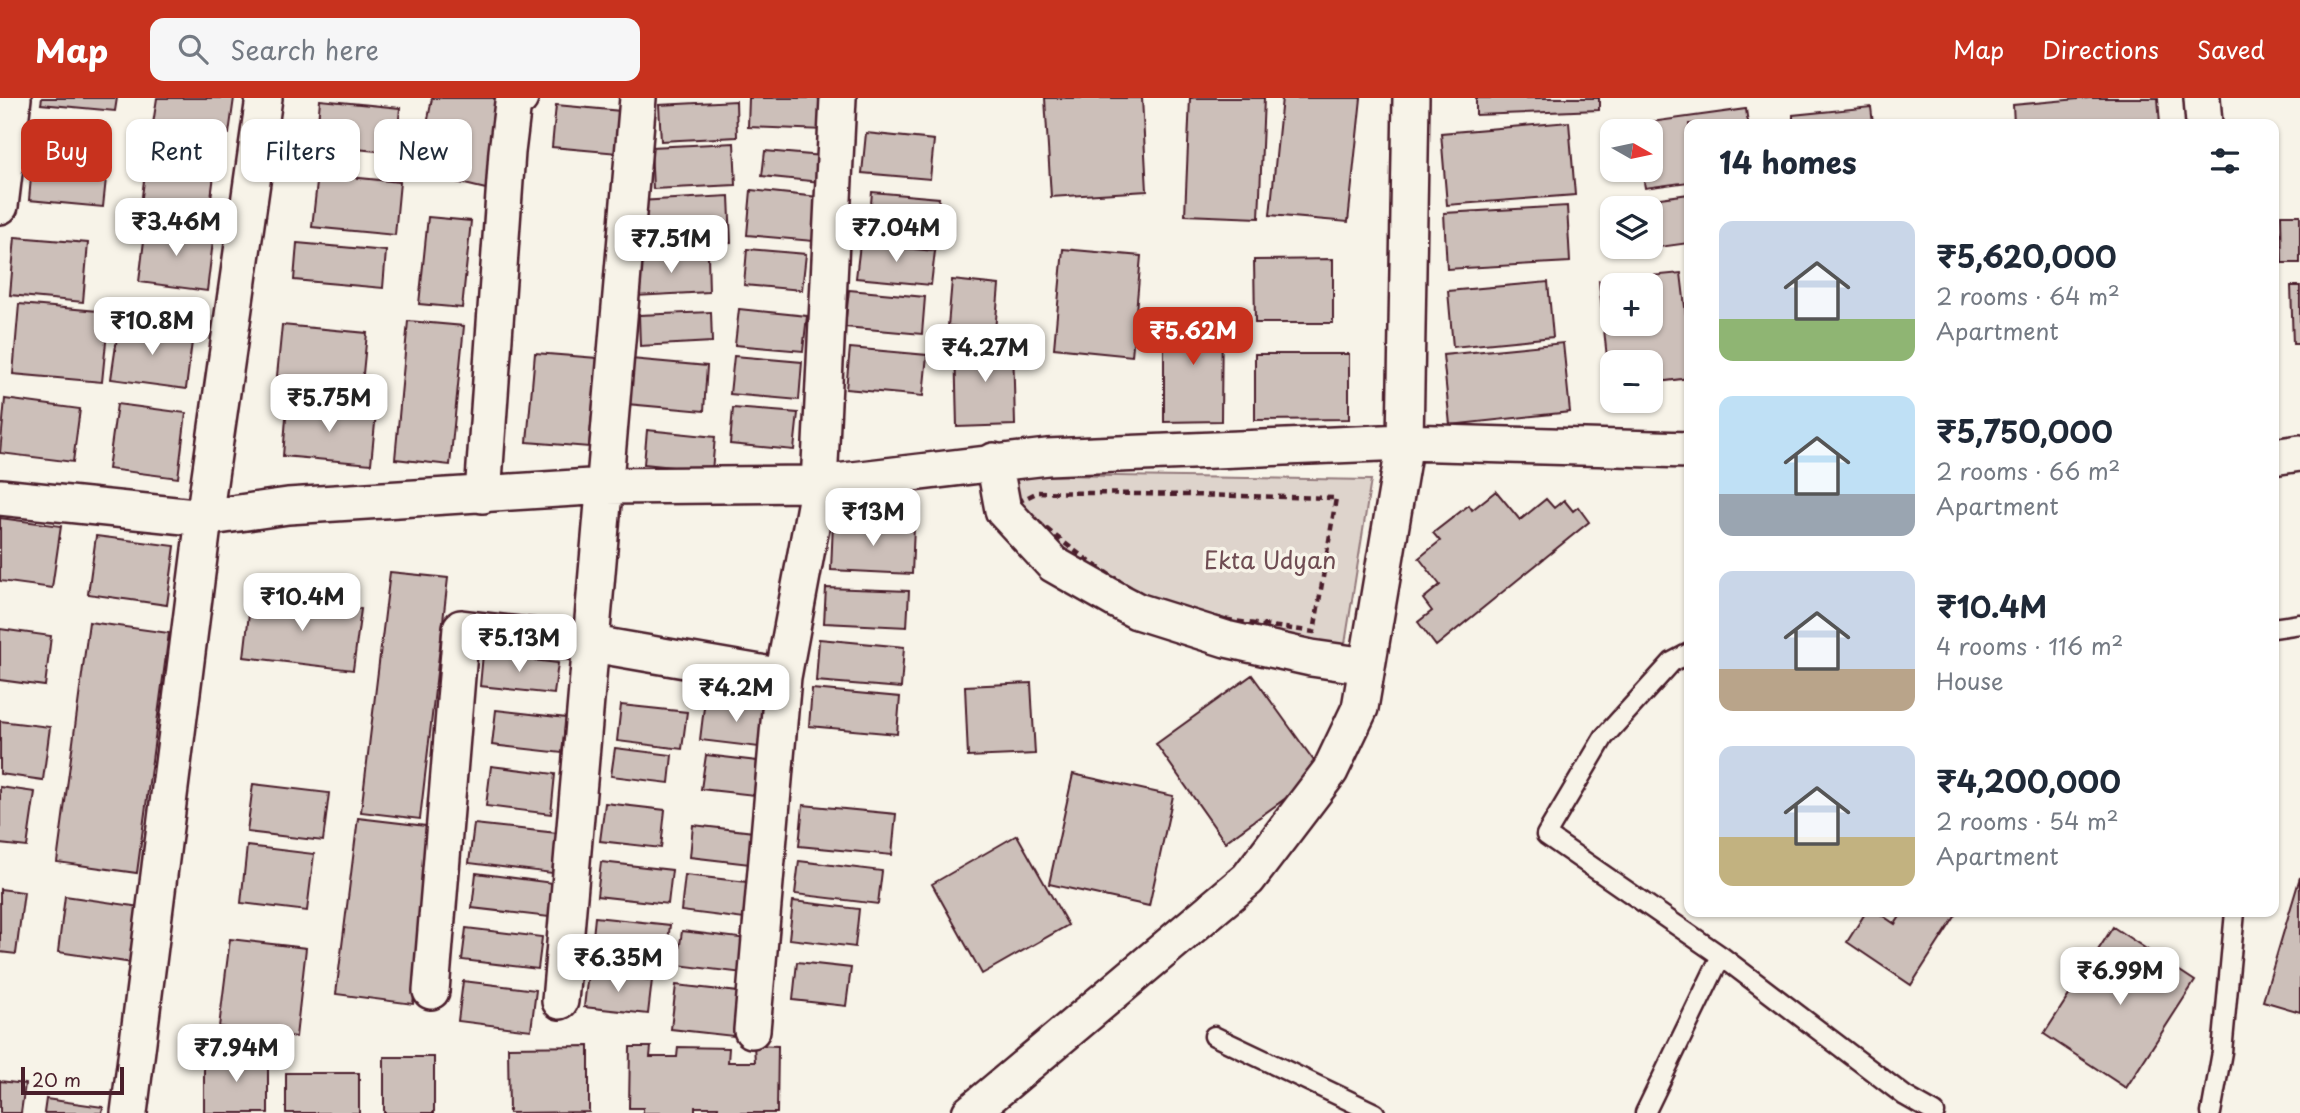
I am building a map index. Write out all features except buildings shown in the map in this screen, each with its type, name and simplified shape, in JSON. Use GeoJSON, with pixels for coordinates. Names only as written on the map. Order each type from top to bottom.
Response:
{"type":"FeatureCollection","features":[{"type":"Feature","properties":{"kind":"street"},"geometry":{"type":"LineString","coordinates":[[0,206],[13,98]]}},
{"type":"Feature","properties":{"kind":"street"},"geometry":{"type":"LineString","coordinates":[[129,1113],[204,517],[264,98]]}},
{"type":"Feature","properties":{"kind":"street"},"geometry":{"type":"LineString","coordinates":[[483,495],[507,152],[513,103],[520,98]]}},
{"type":"Feature","properties":{"kind":"street"},"geometry":{"type":"LineString","coordinates":[[560,1001],[593,644],[638,98]]}},
{"type":"Feature","properties":{"kind":"street"},"geometry":{"type":"LineString","coordinates":[[752,1030],[783,677],[819,484],[838,98]]}},
{"type":"Feature","properties":{"kind":"street"},"geometry":{"type":"LineString","coordinates":[[970,1113],[1248,879],[1330,771],[1360,708],[1405,442],[1411,98]]}},
{"type":"Feature","properties":{"kind":"street"},"geometry":{"type":"LineString","coordinates":[[2202,98],[2204,119]]}},
{"type":"Feature","properties":{"kind":"street"},"geometry":{"type":"LineString","coordinates":[[0,497],[204,517],[288,506],[606,486],[819,484],[994,461],[1405,442],[1684,450]]}},
{"type":"Feature","properties":{"kind":"street"},"geometry":{"type":"LineString","coordinates":[[2279,456],[2300,453]]}},
{"type":"Feature","properties":{"kind":"street"},"geometry":{"type":"LineString","coordinates":[[994,461],[1003,510],[1053,564],[1118,601],[1137,611],[1226,639],[1311,658],[1367,666]]}},
{"type":"Feature","properties":{"kind":"street"},"geometry":{"type":"LineString","coordinates":[[431,991],[461,628],[593,644],[783,677]]}},
{"type":"Feature","properties":{"kind":"lane"},"geometry":{"type":"LineString","coordinates":[[2279,627],[2300,624]]}},
{"type":"Feature","properties":{"kind":"lane"},"geometry":{"type":"LineString","coordinates":[[1684,656],[1672,662],[1604,737],[1546,835],[1721,956],[1905,1096],[1935,1113]]}},
{"type":"Feature","properties":{"kind":"lane"},"geometry":{"type":"LineString","coordinates":[[2211,1113],[2222,1052],[2235,917]]}},
{"type":"Feature","properties":{"kind":"lane"},"geometry":{"type":"LineString","coordinates":[[1645,1113],[1721,956]]}},
{"type":"Feature","properties":{"kind":"lane"},"geometry":{"type":"LineString","coordinates":[[1214,1036],[1375,1113]]}},
{"type":"Feature","properties":{"kind":"path"},"geometry":{"type":"LineString","coordinates":[[1038,492],[1336,498],[1314,632],[1206,615],[1143,595],[1062,544],[1016,503],[1038,492]]}},
{"type":"Feature","properties":{"kind":"green space","name":"Ekta Udyan"},"geometry":{"type":"Polygon","coordinates":[[[1052,475],[1371,480],[1342,663],[1101,593],[987,482],[1052,475]]]}}]}
